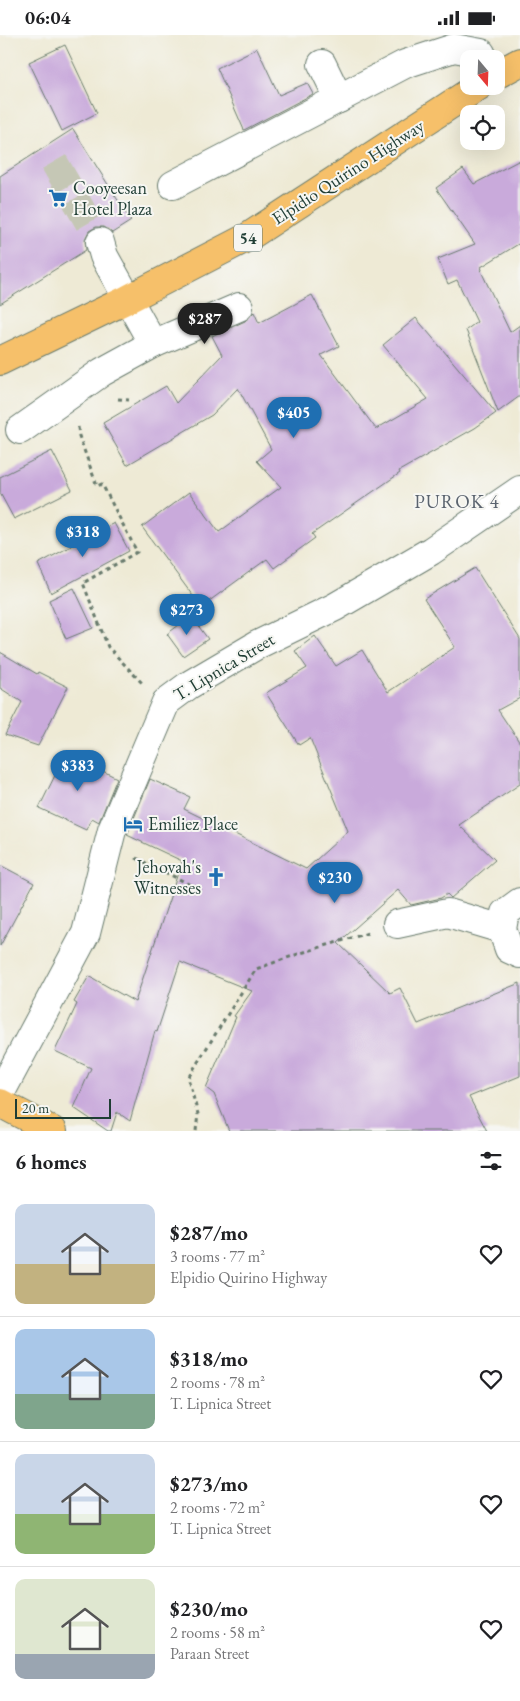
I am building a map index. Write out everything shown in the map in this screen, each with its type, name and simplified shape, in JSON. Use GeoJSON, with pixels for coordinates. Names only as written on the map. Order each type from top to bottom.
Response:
{"type":"FeatureCollection","features":[{"type":"Feature","properties":{"kind":"main road"},"geometry":{"type":"LineString","coordinates":[[505,70],[520,62]]}},
{"type":"Feature","properties":{"kind":"main road","name":"Elpidio Quirino Highway"},"geometry":{"type":"LineString","coordinates":[[0,361],[128,299],[248,237],[465,95]]}},
{"type":"Feature","properties":{"kind":"main road"},"geometry":{"type":"LineString","coordinates":[[0,1103],[53,1131]]}},
{"type":"Feature","properties":{"kind":"street"},"geometry":{"type":"LineString","coordinates":[[174,185],[404,64],[454,48],[465,50]]}},
{"type":"Feature","properties":{"kind":"street"},"geometry":{"type":"LineString","coordinates":[[322,64],[339,99]]}},
{"type":"Feature","properties":{"kind":"street"},"geometry":{"type":"LineString","coordinates":[[100,242],[104,256],[154,344]]}},
{"type":"Feature","properties":{"kind":"street"},"geometry":{"type":"LineString","coordinates":[[20,430],[102,372],[154,344],[239,307]]}},
{"type":"Feature","properties":{"kind":"street","name":"T. Lipnica Street"},"geometry":{"type":"LineString","coordinates":[[0,1093],[86,933],[112,830],[166,702],[189,685],[257,645],[335,607],[431,551],[520,490]]}},
{"type":"Feature","properties":{"kind":"street"},"geometry":{"type":"LineString","coordinates":[[520,902],[505,913],[502,929],[509,949],[520,954]]}},
{"type":"Feature","properties":{"kind":"street"},"geometry":{"type":"LineString","coordinates":[[397,924],[448,913],[502,929]]}},
{"type":"Feature","properties":{"kind":"path"},"geometry":{"type":"LineString","coordinates":[[78,419],[79,436],[97,485],[102,484],[137,552],[83,583],[108,647],[146,687]]}},
{"type":"Feature","properties":{"kind":"path"},"geometry":{"type":"LineString","coordinates":[[134,858],[201,890]]}},
{"type":"Feature","properties":{"kind":"path"},"geometry":{"type":"LineString","coordinates":[[196,1131],[198,1113],[188,1078],[256,969],[301,953],[397,924]]}},
{"type":"Feature","properties":{"kind":"building"},"geometry":{"type":"Polygon","coordinates":[[[65,45],[97,113],[62,131],[29,62],[65,45]]]}},
{"type":"Feature","properties":{"kind":"building"},"geometry":{"type":"Polygon","coordinates":[[[257,48],[279,95],[307,83],[313,94],[244,130],[217,68],[257,48]]]}},
{"type":"Feature","properties":{"kind":"building","name":"Cooyeesan Hotel Plaza"},"geometry":{"type":"Polygon","coordinates":[[[73,129],[131,221],[112,233],[103,227],[96,227],[89,231],[85,239],[86,250],[0,304],[0,176],[73,129]]]}},
{"type":"Feature","properties":{"kind":"building"},"geometry":{"type":"Polygon","coordinates":[[[520,160],[520,243],[481,267],[481,271],[510,332],[520,325],[520,396],[498,412],[466,330],[477,322],[457,280],[448,284],[438,259],[475,244],[436,188],[463,169],[474,184],[520,160]]]}},
{"type":"Feature","properties":{"kind":"building"},"geometry":{"type":"Polygon","coordinates":[[[312,295],[339,346],[321,355],[376,429],[428,399],[383,345],[416,318],[496,413],[475,428],[399,471],[400,473],[312,534],[315,538],[274,568],[267,559],[201,607],[142,527],[189,492],[219,532],[281,487],[257,461],[271,449],[238,388],[212,415],[127,465],[103,423],[166,386],[176,403],[222,355],[212,336],[245,321],[254,312],[259,323],[312,295]]]}},
{"type":"Feature","properties":{"kind":"building"},"geometry":{"type":"Polygon","coordinates":[[[52,451],[72,490],[14,519],[0,493],[0,477],[52,451]]]}},
{"type":"Feature","properties":{"kind":"building"},"geometry":{"type":"Polygon","coordinates":[[[114,523],[129,551],[51,593],[38,564],[114,523]]]}},
{"type":"Feature","properties":{"kind":"building"},"geometry":{"type":"Polygon","coordinates":[[[475,568],[520,639],[520,698],[498,710],[520,743],[520,784],[459,825],[495,860],[451,898],[447,894],[441,898],[411,905],[398,890],[338,943],[390,993],[400,988],[418,1024],[520,983],[520,1076],[469,1097],[487,1131],[229,1131],[214,1094],[206,1088],[236,1017],[234,1016],[252,991],[180,962],[157,1032],[155,1031],[130,1121],[117,1112],[111,1131],[108,1131],[74,1108],[91,1068],[55,1051],[77,1004],[74,1002],[89,976],[135,1002],[182,861],[127,835],[150,779],[190,797],[184,809],[306,869],[348,831],[310,738],[299,745],[266,693],[307,668],[295,651],[315,636],[336,666],[362,650],[388,692],[455,647],[424,599],[475,568]]]}},
{"type":"Feature","properties":{"kind":"building"},"geometry":{"type":"Polygon","coordinates":[[[74,588],[93,628],[66,639],[49,600],[74,588]]]}},
{"type":"Feature","properties":{"kind":"building"},"geometry":{"type":"Polygon","coordinates":[[[191,616],[208,639],[183,656],[167,634],[191,616]]]}},
{"type":"Feature","properties":{"kind":"building"},"geometry":{"type":"Polygon","coordinates":[[[0,652],[37,674],[38,672],[68,687],[38,746],[5,735],[22,702],[0,688],[0,652]]]}},
{"type":"Feature","properties":{"kind":"building"},"geometry":{"type":"Polygon","coordinates":[[[66,753],[117,778],[99,822],[92,818],[86,830],[39,808],[66,753]]]}},
{"type":"Feature","properties":{"kind":"building"},"geometry":{"type":"Polygon","coordinates":[[[0,865],[34,883],[0,946],[0,865]]]}},
{"type":"Feature","properties":{"kind":"tunnel"},"geometry":{"type":"LineString","coordinates":[[54,162],[100,242]]}},
{"type":"Feature","properties":{"kind":"place","name":"Cooyeesan Hotel Plaza"},"geometry":{"type":"Point","coordinates":[58,198]}},
{"type":"Feature","properties":{"kind":"place","name":"Emiliez Place"},"geometry":{"type":"Point","coordinates":[133,824]}},
{"type":"Feature","properties":{"kind":"place","name":"Jehovah's Witnesses"},"geometry":{"type":"Point","coordinates":[216,877]}},
{"type":"Feature","properties":{"kind":"district","name":"PUROK 4"},"geometry":{"type":"Point","coordinates":[457,501]}}]}
